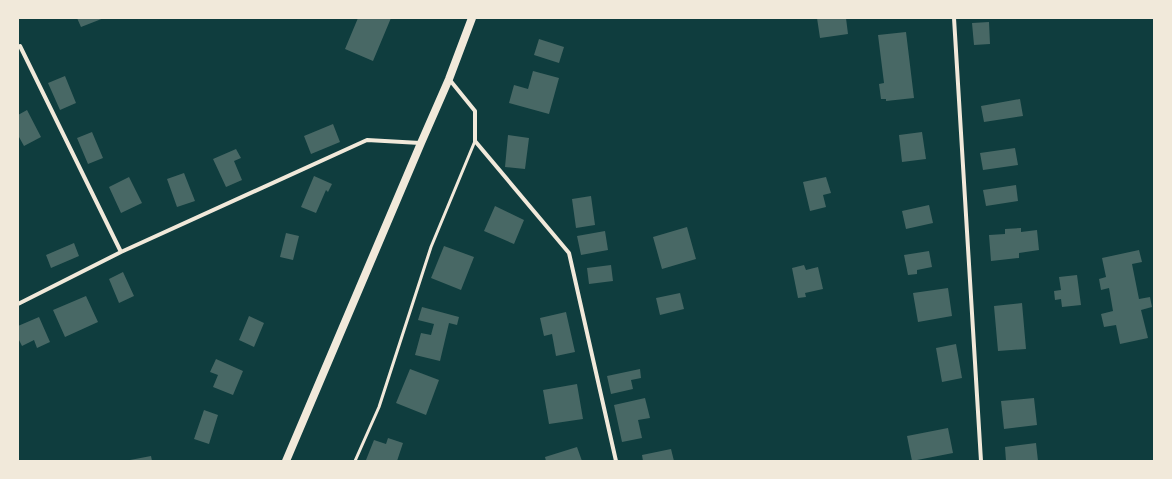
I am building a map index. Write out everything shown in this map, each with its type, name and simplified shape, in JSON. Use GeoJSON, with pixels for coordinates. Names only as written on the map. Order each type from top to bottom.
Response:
{"type":"FeatureCollection","features":[{"type":"Feature","properties":{"kind":"main road"},"geometry":{"type":"LineString","coordinates":[[286,461],[421,143],[450,79],[472,18]]}},
{"type":"Feature","properties":{"kind":"street"},"geometry":{"type":"LineString","coordinates":[[954,18],[981,461]]}},
{"type":"Feature","properties":{"kind":"street"},"geometry":{"type":"LineString","coordinates":[[20,46],[121,252]]}},
{"type":"Feature","properties":{"kind":"street"},"geometry":{"type":"LineString","coordinates":[[450,79],[475,111],[475,141],[569,253],[616,461]]}},
{"type":"Feature","properties":{"kind":"street"},"geometry":{"type":"LineString","coordinates":[[18,304],[121,252],[367,140],[421,143]]}},
{"type":"Feature","properties":{"kind":"lane"},"geometry":{"type":"LineString","coordinates":[[355,461],[379,407],[431,247],[475,141]]}},
{"type":"Feature","properties":{"kind":"building"},"geometry":{"type":"Polygon","coordinates":[[[77,18],[104,18],[81,27],[77,18]]]}},
{"type":"Feature","properties":{"kind":"building"},"geometry":{"type":"Polygon","coordinates":[[[358,18],[391,18],[373,61],[345,49],[358,18]]]}},
{"type":"Feature","properties":{"kind":"building"},"geometry":{"type":"Polygon","coordinates":[[[817,18],[846,18],[848,34],[820,38],[817,18]]]}},
{"type":"Feature","properties":{"kind":"building"},"geometry":{"type":"Polygon","coordinates":[[[989,22],[990,44],[974,45],[972,23],[989,22]]]}},
{"type":"Feature","properties":{"kind":"building"},"geometry":{"type":"Polygon","coordinates":[[[906,32],[914,98],[886,101],[886,99],[881,99],[879,84],[884,83],[878,35],[906,32]]]}},
{"type":"Feature","properties":{"kind":"building"},"geometry":{"type":"Polygon","coordinates":[[[539,39],[564,47],[559,63],[534,55],[539,39]]]}},
{"type":"Feature","properties":{"kind":"building"},"geometry":{"type":"Polygon","coordinates":[[[533,71],[559,78],[549,114],[509,103],[514,85],[528,89],[533,71]]]}},
{"type":"Feature","properties":{"kind":"building"},"geometry":{"type":"Polygon","coordinates":[[[65,76],[76,103],[60,110],[48,83],[65,76]]]}},
{"type":"Feature","properties":{"kind":"building"},"geometry":{"type":"Polygon","coordinates":[[[1020,99],[1023,116],[984,122],[981,106],[1020,99]]]}},
{"type":"Feature","properties":{"kind":"building"},"geometry":{"type":"Polygon","coordinates":[[[27,110],[41,137],[24,146],[18,137],[18,115],[27,110]]]}},
{"type":"Feature","properties":{"kind":"building"},"geometry":{"type":"Polygon","coordinates":[[[333,124],[340,142],[311,154],[304,136],[333,124]]]}},
{"type":"Feature","properties":{"kind":"building"},"geometry":{"type":"Polygon","coordinates":[[[92,132],[103,158],[88,164],[77,138],[92,132]]]}},
{"type":"Feature","properties":{"kind":"building"},"geometry":{"type":"Polygon","coordinates":[[[922,132],[926,159],[902,162],[899,135],[922,132]]]}},
{"type":"Feature","properties":{"kind":"building"},"geometry":{"type":"Polygon","coordinates":[[[508,135],[529,138],[525,169],[505,167],[508,135]]]}},
{"type":"Feature","properties":{"kind":"building"},"geometry":{"type":"Polygon","coordinates":[[[1015,148],[1018,165],[983,170],[980,153],[1015,148]]]}},
{"type":"Feature","properties":{"kind":"building"},"geometry":{"type":"Polygon","coordinates":[[[236,149],[241,158],[234,161],[242,180],[226,187],[213,159],[236,149]]]}},
{"type":"Feature","properties":{"kind":"building"},"geometry":{"type":"Polygon","coordinates":[[[184,173],[195,201],[177,207],[167,179],[184,173]]]}},
{"type":"Feature","properties":{"kind":"building"},"geometry":{"type":"Polygon","coordinates":[[[314,176],[332,184],[328,192],[326,190],[316,213],[301,207],[314,176]]]}},
{"type":"Feature","properties":{"kind":"building"},"geometry":{"type":"Polygon","coordinates":[[[129,177],[142,203],[121,213],[109,187],[129,177]]]}},
{"type":"Feature","properties":{"kind":"building"},"geometry":{"type":"Polygon","coordinates":[[[826,177],[831,193],[823,195],[826,207],[810,211],[803,182],[826,177]]]}},
{"type":"Feature","properties":{"kind":"building"},"geometry":{"type":"Polygon","coordinates":[[[1016,185],[1018,201],[986,206],[983,190],[1016,185]]]}},
{"type":"Feature","properties":{"kind":"building"},"geometry":{"type":"Polygon","coordinates":[[[591,196],[595,225],[576,228],[572,199],[591,196]]]}},
{"type":"Feature","properties":{"kind":"building"},"geometry":{"type":"Polygon","coordinates":[[[929,205],[933,223],[906,229],[902,211],[929,205]]]}},
{"type":"Feature","properties":{"kind":"building"},"geometry":{"type":"Polygon","coordinates":[[[495,206],[524,220],[514,244],[484,231],[495,206]]]}},
{"type":"Feature","properties":{"kind":"building"},"geometry":{"type":"Polygon","coordinates":[[[687,227],[696,259],[662,269],[653,237],[687,227]]]}},
{"type":"Feature","properties":{"kind":"building"},"geometry":{"type":"Polygon","coordinates":[[[1021,228],[1021,232],[1037,230],[1039,250],[1019,253],[1019,258],[991,261],[989,235],[1005,234],[1005,229],[1021,228]]]}},
{"type":"Feature","properties":{"kind":"building"},"geometry":{"type":"Polygon","coordinates":[[[605,231],[608,250],[581,255],[577,236],[605,231]]]}},
{"type":"Feature","properties":{"kind":"building"},"geometry":{"type":"Polygon","coordinates":[[[286,233],[299,236],[293,260],[280,257],[286,233]]]}},
{"type":"Feature","properties":{"kind":"building"},"geometry":{"type":"Polygon","coordinates":[[[74,243],[79,256],[51,268],[46,255],[74,243]]]}},
{"type":"Feature","properties":{"kind":"building"},"geometry":{"type":"Polygon","coordinates":[[[444,246],[474,257],[461,290],[431,278],[444,246]]]}},
{"type":"Feature","properties":{"kind":"building"},"geometry":{"type":"Polygon","coordinates":[[[1139,250],[1142,262],[1132,264],[1139,299],[1150,297],[1152,307],[1141,310],[1148,338],[1120,344],[1116,325],[1104,327],[1101,314],[1113,311],[1109,288],[1101,290],[1099,279],[1106,277],[1102,258],[1139,250]]]}},
{"type":"Feature","properties":{"kind":"building"},"geometry":{"type":"Polygon","coordinates":[[[929,251],[932,267],[917,270],[917,274],[908,275],[904,255],[929,251]]]}},
{"type":"Feature","properties":{"kind":"building"},"geometry":{"type":"Polygon","coordinates":[[[611,265],[613,281],[589,284],[587,268],[611,265]]]}},
{"type":"Feature","properties":{"kind":"building"},"geometry":{"type":"Polygon","coordinates":[[[804,265],[806,270],[818,267],[823,289],[805,293],[806,297],[798,298],[792,268],[804,265]]]}},
{"type":"Feature","properties":{"kind":"building"},"geometry":{"type":"Polygon","coordinates":[[[123,272],[134,296],[119,303],[109,279],[123,272]]]}},
{"type":"Feature","properties":{"kind":"building"},"geometry":{"type":"Polygon","coordinates":[[[1077,275],[1081,305],[1062,307],[1061,299],[1055,300],[1054,291],[1061,290],[1059,277],[1077,275]]]}},
{"type":"Feature","properties":{"kind":"building"},"geometry":{"type":"Polygon","coordinates":[[[948,288],[952,316],[918,322],[913,293],[948,288]]]}},
{"type":"Feature","properties":{"kind":"building"},"geometry":{"type":"Polygon","coordinates":[[[680,293],[684,309],[660,315],[656,298],[680,293]]]}},
{"type":"Feature","properties":{"kind":"building"},"geometry":{"type":"Polygon","coordinates":[[[86,296],[98,322],[65,337],[53,310],[86,296]]]}},
{"type":"Feature","properties":{"kind":"building"},"geometry":{"type":"Polygon","coordinates":[[[1022,303],[1026,349],[998,351],[994,306],[1022,303]]]}},
{"type":"Feature","properties":{"kind":"building"},"geometry":{"type":"Polygon","coordinates":[[[422,307],[459,317],[457,325],[449,323],[440,361],[415,355],[421,333],[431,335],[434,324],[418,320],[422,307]]]}},
{"type":"Feature","properties":{"kind":"building"},"geometry":{"type":"Polygon","coordinates":[[[566,312],[575,352],[556,356],[552,334],[544,336],[540,318],[566,312]]]}},
{"type":"Feature","properties":{"kind":"building"},"geometry":{"type":"Polygon","coordinates":[[[249,316],[264,323],[254,347],[239,340],[249,316]]]}},
{"type":"Feature","properties":{"kind":"building"},"geometry":{"type":"Polygon","coordinates":[[[39,317],[50,342],[37,348],[34,340],[22,346],[18,338],[18,326],[39,317]]]}},
{"type":"Feature","properties":{"kind":"building"},"geometry":{"type":"Polygon","coordinates":[[[956,344],[962,378],[942,382],[936,348],[956,344]]]}},
{"type":"Feature","properties":{"kind":"building"},"geometry":{"type":"Polygon","coordinates":[[[216,359],[243,371],[233,395],[213,387],[218,375],[210,372],[216,359]]]}},
{"type":"Feature","properties":{"kind":"building"},"geometry":{"type":"Polygon","coordinates":[[[410,369],[439,380],[426,415],[396,403],[410,369]]]}},
{"type":"Feature","properties":{"kind":"building"},"geometry":{"type":"Polygon","coordinates":[[[640,369],[641,378],[631,380],[633,389],[611,394],[607,376],[640,369]]]}},
{"type":"Feature","properties":{"kind":"building"},"geometry":{"type":"Polygon","coordinates":[[[577,384],[583,419],[549,424],[543,390],[577,384]]]}},
{"type":"Feature","properties":{"kind":"building"},"geometry":{"type":"Polygon","coordinates":[[[645,398],[650,418],[638,420],[642,438],[622,442],[614,405],[645,398]]]}},
{"type":"Feature","properties":{"kind":"building"},"geometry":{"type":"Polygon","coordinates":[[[1034,398],[1037,425],[1004,429],[1001,401],[1034,398]]]}},
{"type":"Feature","properties":{"kind":"building"},"geometry":{"type":"Polygon","coordinates":[[[204,410],[218,415],[209,444],[194,439],[204,410]]]}},
{"type":"Feature","properties":{"kind":"building"},"geometry":{"type":"Polygon","coordinates":[[[948,428],[953,453],[912,461],[907,436],[948,428]]]}},
{"type":"Feature","properties":{"kind":"building"},"geometry":{"type":"Polygon","coordinates":[[[388,438],[403,443],[397,461],[366,460],[374,440],[386,444],[388,438]]]}},
{"type":"Feature","properties":{"kind":"building"},"geometry":{"type":"Polygon","coordinates":[[[1036,443],[1038,461],[1006,461],[1005,447],[1036,443]]]}},
{"type":"Feature","properties":{"kind":"building"},"geometry":{"type":"Polygon","coordinates":[[[577,447],[582,461],[546,461],[545,457],[577,447]]]}},
{"type":"Feature","properties":{"kind":"building"},"geometry":{"type":"Polygon","coordinates":[[[671,449],[674,461],[643,461],[642,455],[671,449]]]}},
{"type":"Feature","properties":{"kind":"building"},"geometry":{"type":"Polygon","coordinates":[[[151,456],[152,461],[130,460],[151,456]]]}}]}
